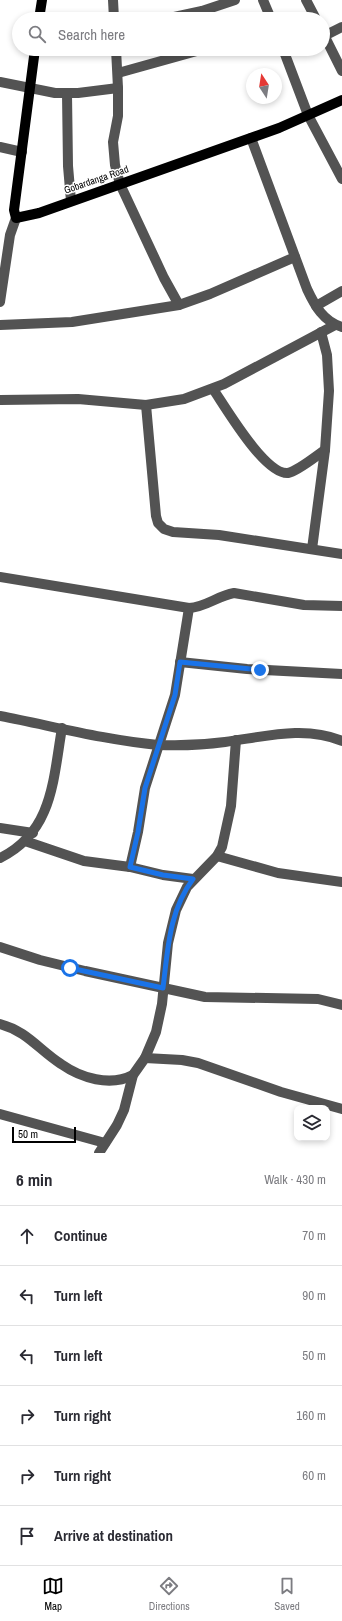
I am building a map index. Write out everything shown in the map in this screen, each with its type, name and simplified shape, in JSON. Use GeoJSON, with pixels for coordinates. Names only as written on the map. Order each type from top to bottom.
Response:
{"type":"FeatureCollection","features":[{"type":"Feature","properties":{"kind":"main road"},"geometry":{"type":"LineString","coordinates":[[41,12],[42,0]]}},
{"type":"Feature","properties":{"kind":"main road"},"geometry":{"type":"LineString","coordinates":[[16,218],[14,210],[34,56]]}},
{"type":"Feature","properties":{"kind":"main road","name":"Gobardanga Road"},"geometry":{"type":"LineString","coordinates":[[16,218],[23,218],[251,138],[342,100]]}},
{"type":"Feature","properties":{"kind":"street"},"geometry":{"type":"LineString","coordinates":[[113,0],[114,12]]}},
{"type":"Feature","properties":{"kind":"street"},"geometry":{"type":"LineString","coordinates":[[197,12],[236,0]]}},
{"type":"Feature","properties":{"kind":"street"},"geometry":{"type":"LineString","coordinates":[[263,0],[268,12]]}},
{"type":"Feature","properties":{"kind":"street"},"geometry":{"type":"LineString","coordinates":[[306,0],[312,12]]}},
{"type":"Feature","properties":{"kind":"street"},"geometry":{"type":"LineString","coordinates":[[330,32],[342,27]]}},
{"type":"Feature","properties":{"kind":"street"},"geometry":{"type":"LineString","coordinates":[[330,47],[342,71]]}},
{"type":"Feature","properties":{"kind":"street"},"geometry":{"type":"LineString","coordinates":[[117,56],[118,116],[113,142],[115,165],[120,184],[164,278],[179,305]]}},
{"type":"Feature","properties":{"kind":"street"},"geometry":{"type":"LineString","coordinates":[[118,73],[179,56]]}},
{"type":"Feature","properties":{"kind":"street"},"geometry":{"type":"LineString","coordinates":[[286,56],[308,115],[342,179]]}},
{"type":"Feature","properties":{"kind":"street"},"geometry":{"type":"LineString","coordinates":[[0,82],[30,87],[43,91],[67,94],[118,88]]}},
{"type":"Feature","properties":{"kind":"street"},"geometry":{"type":"LineString","coordinates":[[67,94],[68,166],[71,201]]}},
{"type":"Feature","properties":{"kind":"street"},"geometry":{"type":"LineString","coordinates":[[251,138],[307,289],[324,317],[339,326]]}},
{"type":"Feature","properties":{"kind":"street"},"geometry":{"type":"LineString","coordinates":[[0,148],[22,152]]}},
{"type":"Feature","properties":{"kind":"street"},"geometry":{"type":"LineString","coordinates":[[0,302],[5,236],[16,218]]}},
{"type":"Feature","properties":{"kind":"street"},"geometry":{"type":"LineString","coordinates":[[0,325],[72,322],[179,305],[210,294],[295,257]]}},
{"type":"Feature","properties":{"kind":"street"},"geometry":{"type":"LineString","coordinates":[[316,306],[342,291]]}},
{"type":"Feature","properties":{"kind":"street"},"geometry":{"type":"LineString","coordinates":[[0,400],[78,399],[146,405],[184,399],[213,390],[321,332],[339,326]]}},
{"type":"Feature","properties":{"kind":"street"},"geometry":{"type":"LineString","coordinates":[[312,549],[325,450],[329,372],[321,332]]}},
{"type":"Feature","properties":{"kind":"street"},"geometry":{"type":"LineString","coordinates":[[213,390],[263,458],[279,472],[292,472],[325,450]]}},
{"type":"Feature","properties":{"kind":"street"},"geometry":{"type":"LineString","coordinates":[[146,405],[156,516],[158,523],[164,529],[173,532],[219,534],[342,554]]}},
{"type":"Feature","properties":{"kind":"street"},"geometry":{"type":"LineString","coordinates":[[0,577],[189,608],[199,608],[225,594],[234,592],[304,605],[342,606]]}},
{"type":"Feature","properties":{"kind":"street"},"geometry":{"type":"LineString","coordinates":[[130,867],[138,832],[145,788],[175,695],[189,608]]}},
{"type":"Feature","properties":{"kind":"street"},"geometry":{"type":"LineString","coordinates":[[180,662],[247,669],[342,674]]}},
{"type":"Feature","properties":{"kind":"street"},"geometry":{"type":"LineString","coordinates":[[0,716],[158,745],[193,745],[306,733],[320,734],[342,741]]}},
{"type":"Feature","properties":{"kind":"street"},"geometry":{"type":"LineString","coordinates":[[0,858],[25,841],[33,833],[46,809],[62,728]]}},
{"type":"Feature","properties":{"kind":"street"},"geometry":{"type":"LineString","coordinates":[[99,1153],[117,1125],[124,1110],[133,1075],[145,1058],[156,1032],[160,1018],[168,943],[176,910],[185,891],[193,879],[217,856],[222,847],[234,781],[236,740]]}},
{"type":"Feature","properties":{"kind":"street"},"geometry":{"type":"LineString","coordinates":[[0,828],[33,833]]}},
{"type":"Feature","properties":{"kind":"street"},"geometry":{"type":"LineString","coordinates":[[25,841],[62,855],[84,861],[130,867],[163,875],[193,879]]}},
{"type":"Feature","properties":{"kind":"street"},"geometry":{"type":"LineString","coordinates":[[217,856],[278,873],[342,882]]}},
{"type":"Feature","properties":{"kind":"street"},"geometry":{"type":"LineString","coordinates":[[0,947],[40,960],[84,971],[205,997],[312,999],[342,1005]]}},
{"type":"Feature","properties":{"kind":"street"},"geometry":{"type":"LineString","coordinates":[[0,1024],[24,1034],[60,1064],[82,1075],[115,1082],[133,1075]]}},
{"type":"Feature","properties":{"kind":"street"},"geometry":{"type":"LineString","coordinates":[[145,1058],[182,1060],[198,1063],[281,1092],[342,1109]]}},
{"type":"Feature","properties":{"kind":"street"},"geometry":{"type":"LineString","coordinates":[[0,1114],[105,1143]]}},
{"type":"Feature","properties":{"kind":"route"},"geometry":{"type":"LineString","coordinates":[[70,968],[163,988],[168,943],[176,910],[183,894],[193,879],[163,875],[130,867],[143,808],[145,788],[158,745],[170,714],[175,695],[180,662],[260,670]]}}]}
